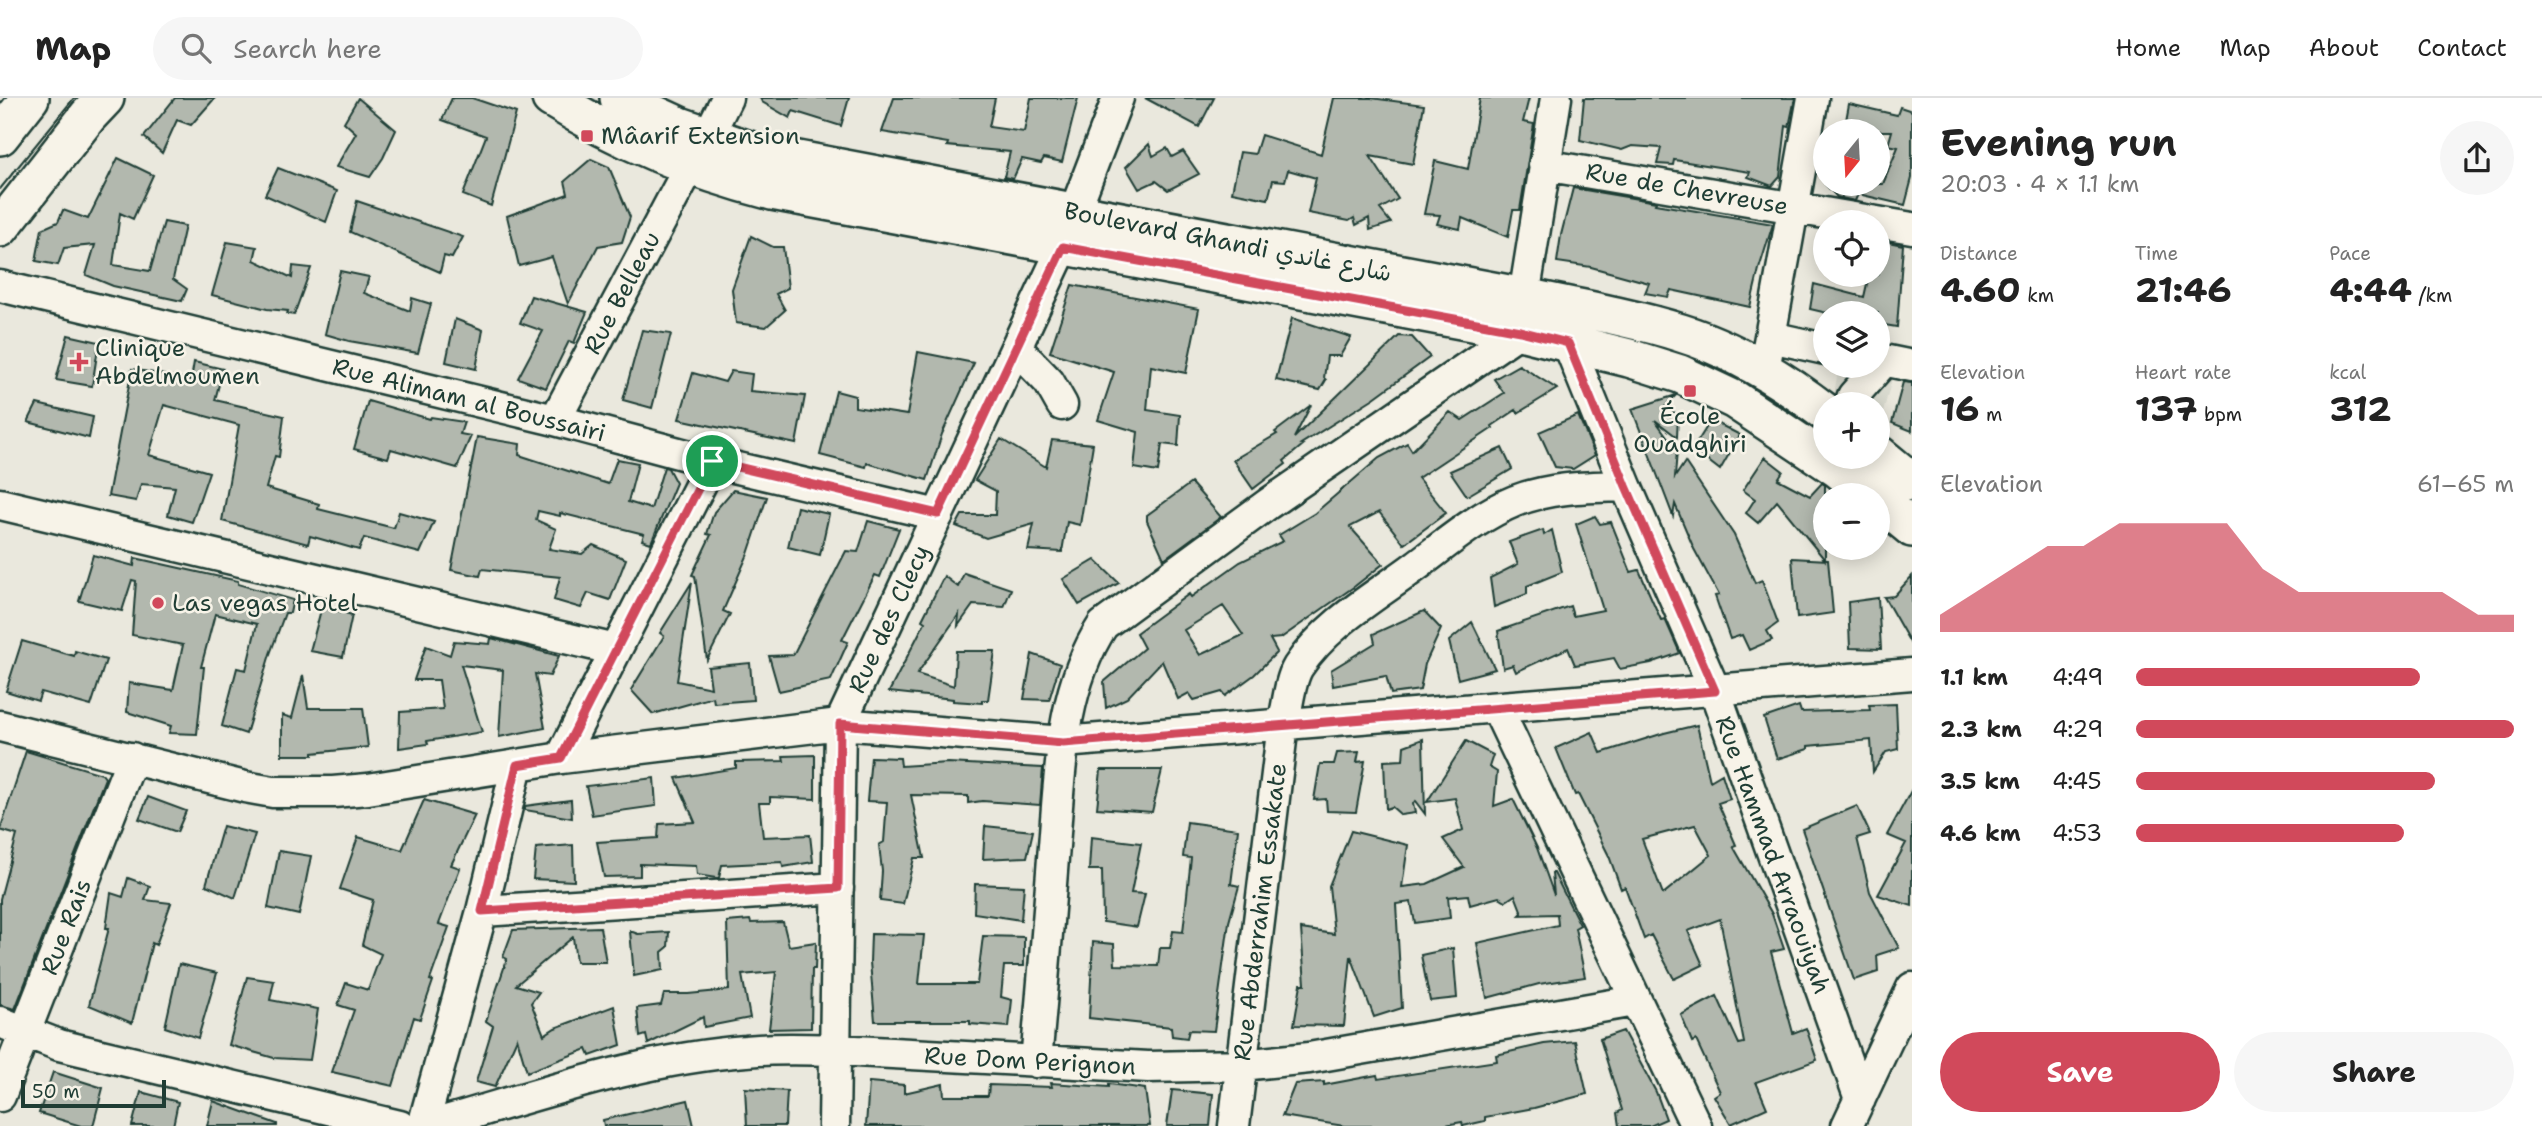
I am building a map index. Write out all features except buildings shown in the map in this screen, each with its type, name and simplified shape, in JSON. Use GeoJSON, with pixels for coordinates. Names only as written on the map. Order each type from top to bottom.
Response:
{"type":"FeatureCollection","features":[{"type":"Feature","properties":{"kind":"main road"},"geometry":{"type":"LineString","coordinates":[[0,136],[30,98]]}},
{"type":"Feature","properties":{"kind":"main road"},"geometry":{"type":"LineString","coordinates":[[0,228],[88,116],[106,98]]}},
{"type":"Feature","properties":{"kind":"main road","name":"Boulevard Ghandi شارع غاندي"},"geometry":{"type":"LineString","coordinates":[[551,98],[622,137],[699,151],[755,152],[1068,230],[1522,314],[1682,334],[1725,350],[1767,354],[1813,400]]}},
{"type":"Feature","properties":{"kind":"main road","name":"Boulevard Ghandi شارع غاندي"},"geometry":{"type":"LineString","coordinates":[[619,98],[680,126],[699,151]]}},
{"type":"Feature","properties":{"kind":"main road","name":"Boulevard Ghandi شارع غاندي"},"geometry":{"type":"LineString","coordinates":[[1522,314],[1568,343],[1656,365],[1708,386],[1773,425],[1856,483]]}},
{"type":"Feature","properties":{"kind":"main road"},"geometry":{"type":"LineString","coordinates":[[1890,464],[1912,482]]}},
{"type":"Feature","properties":{"kind":"main road"},"geometry":{"type":"LineString","coordinates":[[1890,510],[1912,528]]}},
{"type":"Feature","properties":{"kind":"street","name":"Rue Belleau"},"geometry":{"type":"LineString","coordinates":[[555,420],[727,98]]}},
{"type":"Feature","properties":{"kind":"street","name":"Rue des Clecy"},"geometry":{"type":"LineString","coordinates":[[840,724],[1016,348],[1068,230],[1118,98]]}},
{"type":"Feature","properties":{"kind":"street"},"geometry":{"type":"LineString","coordinates":[[1036,1062],[1063,743],[1079,671],[1089,646],[1103,625],[1522,314],[1556,98]]}},
{"type":"Feature","properties":{"kind":"street"},"geometry":{"type":"LineString","coordinates":[[1813,350],[1767,354],[1814,98]]}},
{"type":"Feature","properties":{"kind":"street","name":"Rue de Chevreuse"},"geometry":{"type":"LineString","coordinates":[[1544,165],[1912,228]]}},
{"type":"Feature","properties":{"kind":"street","name":"Rue Alimam al Boussairi"},"geometry":{"type":"LineString","coordinates":[[0,286],[938,514]]}},
{"type":"Feature","properties":{"kind":"street","name":"Rue Hammad Arraouiyah"},"geometry":{"type":"LineString","coordinates":[[1568,343],[1626,486],[1715,691],[1860,1099]]}},
{"type":"Feature","properties":{"kind":"street"},"geometry":{"type":"LineString","coordinates":[[1016,348],[1049,382],[1062,405]]}},
{"type":"Feature","properties":{"kind":"street"},"geometry":{"type":"LineString","coordinates":[[1857,392],[1891,362]]}},
{"type":"Feature","properties":{"kind":"street"},"geometry":{"type":"LineString","coordinates":[[561,758],[712,461]]}},
{"type":"Feature","properties":{"kind":"street","name":"Rue Abderrahim Essakate"},"geometry":{"type":"LineString","coordinates":[[1234,1126],[1283,724],[1297,669],[1318,641],[1352,613],[1481,519],[1515,501],[1544,493],[1577,488],[1626,486]]}},
{"type":"Feature","properties":{"kind":"street"},"geometry":{"type":"LineString","coordinates":[[0,504],[616,650]]}},
{"type":"Feature","properties":{"kind":"street"},"geometry":{"type":"LineString","coordinates":[[0,726],[273,792],[333,792],[368,789],[561,758],[840,724],[1063,743],[1912,674]]}},
{"type":"Feature","properties":{"kind":"street"},"geometry":{"type":"LineString","coordinates":[[1497,708],[1696,1126]]}},
{"type":"Feature","properties":{"kind":"street"},"geometry":{"type":"LineString","coordinates":[[834,1126],[840,724]]}},
{"type":"Feature","properties":{"kind":"street","name":"Rue Rais"},"geometry":{"type":"LineString","coordinates":[[0,1096],[13,1027],[132,758]]}},
{"type":"Feature","properties":{"kind":"street"},"geometry":{"type":"LineString","coordinates":[[423,1126],[482,911],[517,765]]}},
{"type":"Feature","properties":{"kind":"street"},"geometry":{"type":"LineString","coordinates":[[482,911],[838,888]]}},
{"type":"Feature","properties":{"kind":"street"},"geometry":{"type":"LineString","coordinates":[[1847,1126],[1912,988]]}},
{"type":"Feature","properties":{"kind":"street","name":"Rue Dom Perignon"},"geometry":{"type":"LineString","coordinates":[[429,1126],[625,1072],[744,1051],[785,1048],[837,1050],[1147,1067],[1242,1065],[1309,1058],[1635,1001]]}},
{"type":"Feature","properties":{"kind":"street"},"geometry":{"type":"LineString","coordinates":[[13,1027],[59,1045],[400,1126]]}},
{"type":"Feature","properties":{"kind":"shaded area"},"geometry":{"type":"Polygon","coordinates":[[[1890,374],[1893,375],[1888,392],[1834,392],[1837,378],[1890,378],[1890,374]]]}},
{"type":"Feature","properties":{"kind":"tram line"},"geometry":{"type":"LineString","coordinates":[[0,189],[74,98]]}},
{"type":"Feature","properties":{"kind":"place","name":"Mâarif Extension"},"geometry":{"type":"Point","coordinates":[587,136]}},
{"type":"Feature","properties":{"kind":"place","name":"Clinique Abdelmoumen"},"geometry":{"type":"Point","coordinates":[79,362]}},
{"type":"Feature","properties":{"kind":"place","name":"École Ouadghiri"},"geometry":{"type":"Point","coordinates":[1690,391]}},
{"type":"Feature","properties":{"kind":"place","name":"Las vegas Hotel"},"geometry":{"type":"Point","coordinates":[158,603]}},
{"type":"Feature","properties":{"kind":"route"},"geometry":{"type":"LineString","coordinates":[[1063,247],[1520,331],[1568,343],[1626,486],[1715,691],[1063,743],[840,724],[838,888],[482,911],[517,765],[561,758],[712,461],[938,514],[1063,247]]}}]}
